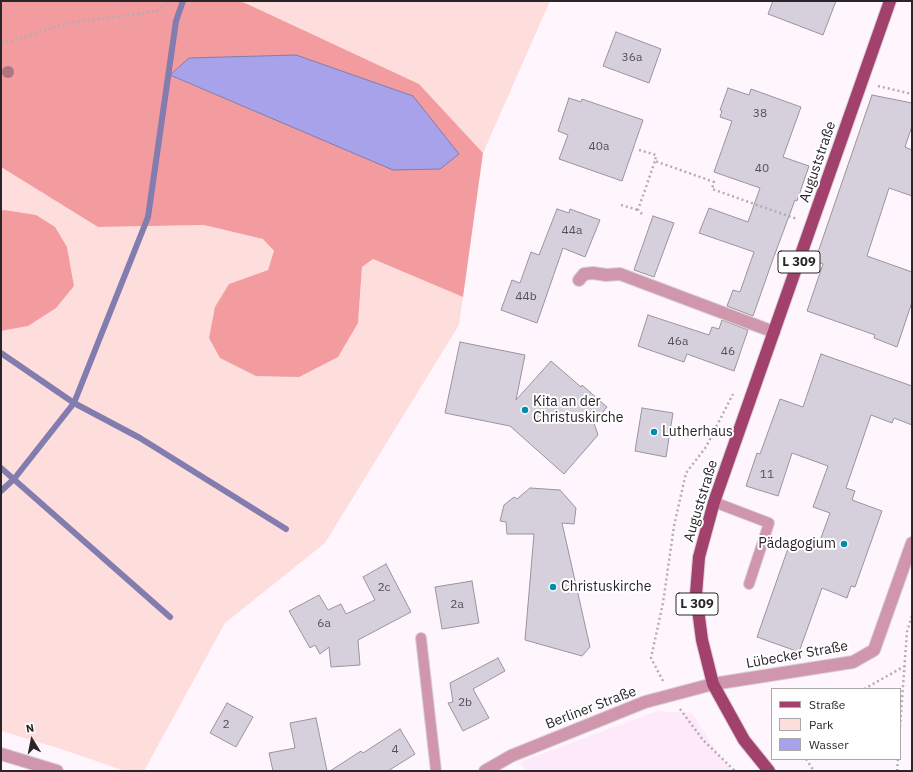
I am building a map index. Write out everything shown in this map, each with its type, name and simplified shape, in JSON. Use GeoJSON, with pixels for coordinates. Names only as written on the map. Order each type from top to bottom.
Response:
{"type":"FeatureCollection","features":[{"type":"Feature","properties":{"kind":"main road","name":"Auguststraße"},"geometry":{"type":"LineString","coordinates":[[713,684],[702,640],[696,594],[699,557],[714,502],[890,1]]}},
{"type":"Feature","properties":{"kind":"main road","name":"L 309"},"geometry":{"type":"LineString","coordinates":[[713,684],[744,740],[769,771]]}},
{"type":"Feature","properties":{"kind":"street"},"geometry":{"type":"LineString","coordinates":[[579,280],[584,274],[593,272],[606,275],[620,274],[774,332]]}},
{"type":"Feature","properties":{"kind":"street","name":"Lübecker Straße"},"geometry":{"type":"LineString","coordinates":[[713,684],[853,662],[874,650],[912,543]]}},
{"type":"Feature","properties":{"kind":"street","name":"Berliner Straße"},"geometry":{"type":"LineString","coordinates":[[485,771],[511,756],[645,702],[713,684]]}},
{"type":"Feature","properties":{"kind":"street"},"geometry":{"type":"LineString","coordinates":[[1,754],[57,771]]}},
{"type":"Feature","properties":{"kind":"lane"},"geometry":{"type":"LineString","coordinates":[[714,502],[769,523],[749,584]]}},
{"type":"Feature","properties":{"kind":"lane"},"geometry":{"type":"LineString","coordinates":[[421,638],[436,771]]}},
{"type":"Feature","properties":{"kind":"path"},"geometry":{"type":"LineString","coordinates":[[1,44],[68,23],[159,10],[168,3],[168,1]]}},
{"type":"Feature","properties":{"kind":"path"},"geometry":{"type":"LineString","coordinates":[[862,82],[912,94]]}},
{"type":"Feature","properties":{"kind":"path"},"geometry":{"type":"LineString","coordinates":[[638,210],[655,162],[656,155],[639,150]]}},
{"type":"Feature","properties":{"kind":"path"},"geometry":{"type":"LineString","coordinates":[[655,162],[714,182],[712,189],[812,224]]}},
{"type":"Feature","properties":{"kind":"path"},"geometry":{"type":"LineString","coordinates":[[621,205],[638,210],[642,214]]}},
{"type":"Feature","properties":{"kind":"path"},"geometry":{"type":"LineString","coordinates":[[901,715],[907,632],[912,615]]}},
{"type":"Feature","properties":{"kind":"path"},"geometry":{"type":"LineString","coordinates":[[866,688],[905,666]]}},
{"type":"Feature","properties":{"kind":"path"},"geometry":{"type":"LineString","coordinates":[[807,760],[814,771]]}},
{"type":"Feature","properties":{"kind":"path"},"geometry":{"type":"LineString","coordinates":[[897,771],[898,760]]}},
{"type":"Feature","properties":{"kind":"shaded area"},"geometry":{"type":"Polygon","coordinates":[[[1,1],[237,1],[245,3],[419,84],[483,153],[463,297],[373,259],[362,267],[358,323],[338,357],[299,377],[256,376],[220,358],[209,338],[215,307],[229,284],[268,270],[274,251],[263,239],[204,225],[98,227],[1,167],[1,1]],[[170,75],[261,113],[413,96],[170,75]]]}},
{"type":"Feature","properties":{"kind":"shaded area"},"geometry":{"type":"Polygon","coordinates":[[[4,210],[36,215],[55,227],[67,247],[74,286],[56,308],[28,326],[1,331],[1,211],[4,210]]]}},
{"type":"Feature","properties":{"kind":"shaded area"},"geometry":{"type":"Polygon","coordinates":[[[657,711],[692,713],[717,752],[733,771],[525,771],[520,762],[657,711]]]}},
{"type":"Feature","properties":{"kind":"green space"},"geometry":{"type":"Polygon","coordinates":[[[237,1],[550,1],[483,153],[419,84],[237,1]]]}},
{"type":"Feature","properties":{"kind":"green space"},"geometry":{"type":"Polygon","coordinates":[[[1,167],[98,227],[204,225],[264,239],[274,252],[268,270],[229,284],[358,323],[362,267],[373,259],[463,297],[459,325],[325,543],[225,623],[144,771],[125,771],[61,749],[1,731],[1,331],[28,326],[74,286],[67,247],[4,210],[1,211],[1,167]]]}},
{"type":"Feature","properties":{"kind":"water"},"geometry":{"type":"Polygon","coordinates":[[[296,55],[413,96],[459,154],[440,169],[393,170],[170,75],[189,58],[296,55]]]}},
{"type":"Feature","properties":{"kind":"building"},"geometry":{"type":"Polygon","coordinates":[[[773,1],[836,1],[823,35],[768,14],[773,1]]]}},
{"type":"Feature","properties":{"kind":"building"},"geometry":{"type":"Polygon","coordinates":[[[616,32],[661,49],[649,83],[603,66],[616,32]]]}},
{"type":"Feature","properties":{"kind":"building"},"geometry":{"type":"Polygon","coordinates":[[[728,88],[749,95],[751,89],[801,107],[783,157],[809,166],[797,201],[795,200],[753,316],[727,306],[733,290],[740,292],[754,252],[699,233],[709,208],[748,222],[760,188],[714,172],[732,121],[720,117],[722,111],[720,110],[728,88]]]}},
{"type":"Feature","properties":{"kind":"building"},"geometry":{"type":"Polygon","coordinates":[[[872,95],[912,103],[912,126],[905,147],[912,150],[912,196],[889,188],[867,256],[912,272],[912,302],[897,347],[874,338],[875,335],[807,311],[823,264],[815,261],[872,95]]]}},
{"type":"Feature","properties":{"kind":"building"},"geometry":{"type":"Polygon","coordinates":[[[569,98],[581,102],[582,99],[643,120],[622,181],[559,159],[568,135],[558,131],[569,98]]]}},
{"type":"Feature","properties":{"kind":"building"},"geometry":{"type":"Polygon","coordinates":[[[557,209],[569,213],[570,209],[600,220],[585,257],[563,248],[537,323],[501,310],[512,280],[520,283],[531,252],[539,255],[557,209]]]}},
{"type":"Feature","properties":{"kind":"building"},"geometry":{"type":"Polygon","coordinates":[[[653,216],[674,223],[654,277],[634,270],[653,216]]]}},
{"type":"Feature","properties":{"kind":"building"},"geometry":{"type":"Polygon","coordinates":[[[648,315],[709,335],[712,327],[719,329],[722,320],[748,330],[734,371],[687,354],[684,362],[638,346],[648,315]]]}},
{"type":"Feature","properties":{"kind":"building","name":"Kita an der Christuskirche"},"geometry":{"type":"Polygon","coordinates":[[[460,342],[525,355],[516,400],[551,361],[607,407],[594,423],[598,435],[564,474],[510,426],[445,413],[460,342]]]}},
{"type":"Feature","properties":{"kind":"building"},"geometry":{"type":"Polygon","coordinates":[[[821,354],[912,386],[912,425],[894,418],[892,423],[871,415],[846,488],[855,491],[852,500],[882,511],[855,587],[851,586],[847,598],[822,588],[799,652],[757,637],[791,540],[817,549],[830,513],[813,507],[828,466],[792,453],[778,496],[746,486],[757,453],[760,454],[780,399],[803,407],[821,354]]]}},
{"type":"Feature","properties":{"kind":"building","name":"Lutherhaus"},"geometry":{"type":"Polygon","coordinates":[[[642,408],[673,413],[666,457],[635,451],[642,408]]]}},
{"type":"Feature","properties":{"kind":"building","name":"Christuskirche"},"geometry":{"type":"Polygon","coordinates":[[[530,488],[560,490],[576,508],[574,524],[562,523],[590,647],[582,656],[525,640],[534,534],[507,534],[506,522],[500,521],[504,505],[514,497],[517,499],[530,488]]]}},
{"type":"Feature","properties":{"kind":"building"},"geometry":{"type":"Polygon","coordinates":[[[386,564],[411,612],[358,640],[360,665],[331,667],[329,647],[320,654],[315,645],[310,648],[289,611],[319,595],[328,610],[341,604],[346,614],[375,600],[363,577],[386,564]]]}},
{"type":"Feature","properties":{"kind":"building"},"geometry":{"type":"Polygon","coordinates":[[[472,581],[479,623],[442,629],[435,587],[472,581]]]}},
{"type":"Feature","properties":{"kind":"building"},"geometry":{"type":"Polygon","coordinates":[[[498,658],[505,671],[473,689],[489,718],[463,731],[448,703],[453,702],[450,683],[498,658]]]}},
{"type":"Feature","properties":{"kind":"building"},"geometry":{"type":"Polygon","coordinates":[[[227,703],[253,717],[236,747],[210,733],[227,703]]]}},
{"type":"Feature","properties":{"kind":"building"},"geometry":{"type":"Polygon","coordinates":[[[316,718],[327,771],[273,771],[269,753],[295,748],[290,723],[316,718]]]}},
{"type":"Feature","properties":{"kind":"building"},"geometry":{"type":"Polygon","coordinates":[[[400,729],[415,754],[388,771],[330,771],[361,751],[363,753],[400,729]]]}},
{"type":"Feature","properties":{"kind":"waterway"},"geometry":{"type":"LineString","coordinates":[[1,491],[14,479],[74,403],[148,217],[176,21],[183,1]]}},
{"type":"Feature","properties":{"kind":"waterway"},"geometry":{"type":"LineString","coordinates":[[1,353],[74,403],[140,438],[286,529]]}},
{"type":"Feature","properties":{"kind":"waterway"},"geometry":{"type":"LineString","coordinates":[[1,468],[170,617]]}},
{"type":"Feature","properties":{"kind":"place","name":"Kita an der Christuskirche"},"geometry":{"type":"Point","coordinates":[525,410]}},
{"type":"Feature","properties":{"kind":"place","name":"Lutherhaus"},"geometry":{"type":"Point","coordinates":[654,432]}},
{"type":"Feature","properties":{"kind":"place","name":"Pädagogium"},"geometry":{"type":"Point","coordinates":[844,544]}},
{"type":"Feature","properties":{"kind":"place","name":"Christuskirche"},"geometry":{"type":"Point","coordinates":[553,587]}}]}
